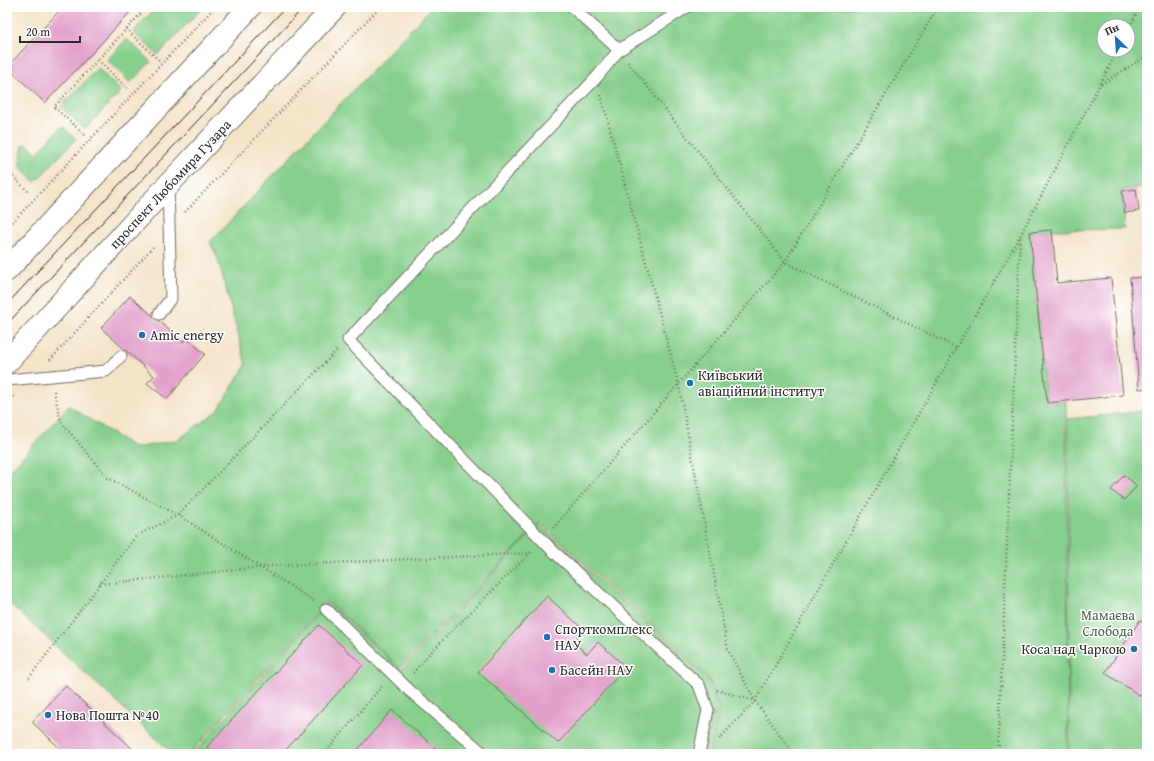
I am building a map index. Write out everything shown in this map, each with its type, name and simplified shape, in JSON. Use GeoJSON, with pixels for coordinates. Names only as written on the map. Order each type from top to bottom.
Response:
{"type":"FeatureCollection","features":[{"type":"Feature","properties":{"kind":"main road"},"geometry":{"type":"LineString","coordinates":[[7,270],[250,7]]}},
{"type":"Feature","properties":{"kind":"main road","name":"проспект Любомира Гузара"},"geometry":{"type":"LineString","coordinates":[[7,362],[168,185],[335,7]]}},
{"type":"Feature","properties":{"kind":"lane"},"geometry":{"type":"LineString","coordinates":[[572,7],[619,50]]}},
{"type":"Feature","properties":{"kind":"lane"},"geometry":{"type":"LineString","coordinates":[[687,7],[619,50],[597,77],[348,340],[543,540],[699,685],[708,710],[699,754]]}},
{"type":"Feature","properties":{"kind":"lane"},"geometry":{"type":"LineString","coordinates":[[159,314],[171,298],[168,185]]}},
{"type":"Feature","properties":{"kind":"lane"},"geometry":{"type":"LineString","coordinates":[[7,380],[106,372],[121,356]]}},
{"type":"Feature","properties":{"kind":"lane"},"geometry":{"type":"LineString","coordinates":[[326,609],[403,683],[484,754]]}},
{"type":"Feature","properties":{"kind":"path"},"geometry":{"type":"LineString","coordinates":[[85,135],[54,107],[147,7]]}},
{"type":"Feature","properties":{"kind":"path"},"geometry":{"type":"LineString","coordinates":[[7,228],[215,7]]}},
{"type":"Feature","properties":{"kind":"path"},"geometry":{"type":"LineString","coordinates":[[7,402],[17,395],[170,228],[380,7]]}},
{"type":"Feature","properties":{"kind":"path"},"geometry":{"type":"LineString","coordinates":[[324,754],[383,685],[403,683],[429,654],[543,540],[679,386],[785,262],[938,7]]}},
{"type":"Feature","properties":{"kind":"path"},"geometry":{"type":"LineString","coordinates":[[1134,18],[1140,7]]}},
{"type":"Feature","properties":{"kind":"path"},"geometry":{"type":"LineString","coordinates":[[126,29],[159,60]]}},
{"type":"Feature","properties":{"kind":"path"},"geometry":{"type":"LineString","coordinates":[[619,50],[785,262],[957,348]]}},
{"type":"Feature","properties":{"kind":"path"},"geometry":{"type":"LineString","coordinates":[[1100,85],[1147,56]]}},
{"type":"Feature","properties":{"kind":"path"},"geometry":{"type":"LineString","coordinates":[[715,743],[755,701],[1020,236],[1114,58]]}},
{"type":"Feature","properties":{"kind":"path"},"geometry":{"type":"LineString","coordinates":[[98,60],[129,90]]}},
{"type":"Feature","properties":{"kind":"path"},"geometry":{"type":"LineString","coordinates":[[597,77],[679,386],[728,650],[755,701],[794,754]]}},
{"type":"Feature","properties":{"kind":"path"},"geometry":{"type":"LineString","coordinates":[[7,171],[29,192]]}},
{"type":"Feature","properties":{"kind":"path"},"geometry":{"type":"LineString","coordinates":[[998,754],[1020,236]]}},
{"type":"Feature","properties":{"kind":"path"},"geometry":{"type":"LineString","coordinates":[[29,678],[136,536],[178,515],[348,340]]}},
{"type":"Feature","properties":{"kind":"path"},"geometry":{"type":"LineString","coordinates":[[51,377],[61,422],[108,478],[178,515],[326,609]]}},
{"type":"Feature","properties":{"kind":"path"},"geometry":{"type":"LineString","coordinates":[[99,584],[260,567],[530,553]]}},
{"type":"Feature","properties":{"kind":"path"},"geometry":{"type":"LineString","coordinates":[[699,685],[755,701]]}},
{"type":"Feature","properties":{"kind":"green space"},"geometry":{"type":"Polygon","coordinates":[[[157,7],[203,7],[158,55],[133,32],[157,7]]]}},
{"type":"Feature","properties":{"kind":"green space","name":"Київський авіаційний інститут"},"geometry":{"type":"Polygon","coordinates":[[[432,7],[1147,7],[1147,186],[1122,190],[1125,229],[1052,230],[1030,232],[1046,403],[1066,402],[1068,754],[708,754],[719,708],[709,678],[540,523],[400,668],[328,601],[190,754],[173,754],[7,601],[7,474],[69,406],[135,448],[178,440],[218,410],[246,365],[218,259],[210,242],[432,7]]]}},
{"type":"Feature","properties":{"kind":"green space"},"geometry":{"type":"Polygon","coordinates":[[[127,39],[151,62],[130,83],[107,60],[127,39]]]}},
{"type":"Feature","properties":{"kind":"green space"},"geometry":{"type":"Polygon","coordinates":[[[98,68],[121,91],[85,129],[61,107],[98,68]]]}},
{"type":"Feature","properties":{"kind":"green space"},"geometry":{"type":"Polygon","coordinates":[[[62,126],[76,139],[35,182],[19,166],[23,146],[27,144],[37,153],[62,126]]]}},
{"type":"Feature","properties":{"kind":"green space","name":"Мамаєва Слобода"},"geometry":{"type":"Polygon","coordinates":[[[1147,411],[1147,754],[1069,754],[1068,419],[1147,411]]]}},
{"type":"Feature","properties":{"kind":"green space","name":"Спорткомплекс НАУ"},"geometry":{"type":"Polygon","coordinates":[[[539,525],[708,679],[717,708],[705,754],[193,754],[328,603],[401,670],[539,525]]]}},
{"type":"Feature","properties":{"kind":"building"},"geometry":{"type":"Polygon","coordinates":[[[63,7],[135,7],[45,103],[7,67],[63,7]]]}},
{"type":"Feature","properties":{"kind":"building"},"geometry":{"type":"Polygon","coordinates":[[[1136,189],[1139,211],[1125,213],[1122,191],[1136,189]]]}},
{"type":"Feature","properties":{"kind":"building"},"geometry":{"type":"Polygon","coordinates":[[[1052,230],[1057,283],[1111,278],[1123,395],[1047,403],[1030,232],[1052,230]]]}},
{"type":"Feature","properties":{"kind":"building"},"geometry":{"type":"Polygon","coordinates":[[[1147,277],[1147,388],[1139,389],[1130,278],[1147,277]]]}},
{"type":"Feature","properties":{"kind":"building","name":"Amic energy"},"geometry":{"type":"Polygon","coordinates":[[[130,296],[183,342],[186,338],[205,354],[167,399],[147,383],[154,376],[101,328],[130,296]]]}},
{"type":"Feature","properties":{"kind":"building"},"geometry":{"type":"Polygon","coordinates":[[[1124,475],[1137,486],[1124,500],[1111,490],[1124,475]]]}},
{"type":"Feature","properties":{"kind":"building","name":"Басейн НАУ"},"geometry":{"type":"Polygon","coordinates":[[[547,596],[584,630],[573,642],[587,654],[598,642],[626,667],[558,743],[478,672],[547,596]]]}},
{"type":"Feature","properties":{"kind":"building","name":"Коса над Чаркою"},"geometry":{"type":"Polygon","coordinates":[[[1140,620],[1147,624],[1147,690],[1142,697],[1105,673],[1140,620]]]}},
{"type":"Feature","properties":{"kind":"building"},"geometry":{"type":"Polygon","coordinates":[[[319,625],[363,665],[282,754],[215,754],[207,747],[319,625]]]}},
{"type":"Feature","properties":{"kind":"building"},"geometry":{"type":"Polygon","coordinates":[[[66,686],[138,754],[66,754],[32,722],[66,686]]]}},
{"type":"Feature","properties":{"kind":"building"},"geometry":{"type":"Polygon","coordinates":[[[392,710],[442,754],[354,754],[392,710]]]}},
{"type":"Feature","properties":{"kind":"tram line"},"geometry":{"type":"LineString","coordinates":[[7,304],[286,7]]}},
{"type":"Feature","properties":{"kind":"tram line"},"geometry":{"type":"LineString","coordinates":[[7,324],[304,7]]}},
{"type":"Feature","properties":{"kind":"place","name":"Amic energy"},"geometry":{"type":"Point","coordinates":[142,335]}},
{"type":"Feature","properties":{"kind":"place","name":"Київський авіаційний інститут"},"geometry":{"type":"Point","coordinates":[690,383]}},
{"type":"Feature","properties":{"kind":"place","name":"Спорткомплекс НАУ"},"geometry":{"type":"Point","coordinates":[547,637]}},
{"type":"Feature","properties":{"kind":"place","name":"Коса над Чаркою"},"geometry":{"type":"Point","coordinates":[1134,649]}},
{"type":"Feature","properties":{"kind":"place","name":"Басейн НАУ"},"geometry":{"type":"Point","coordinates":[552,670]}},
{"type":"Feature","properties":{"kind":"place","name":"Нова Пошта №40"},"geometry":{"type":"Point","coordinates":[48,715]}}]}
